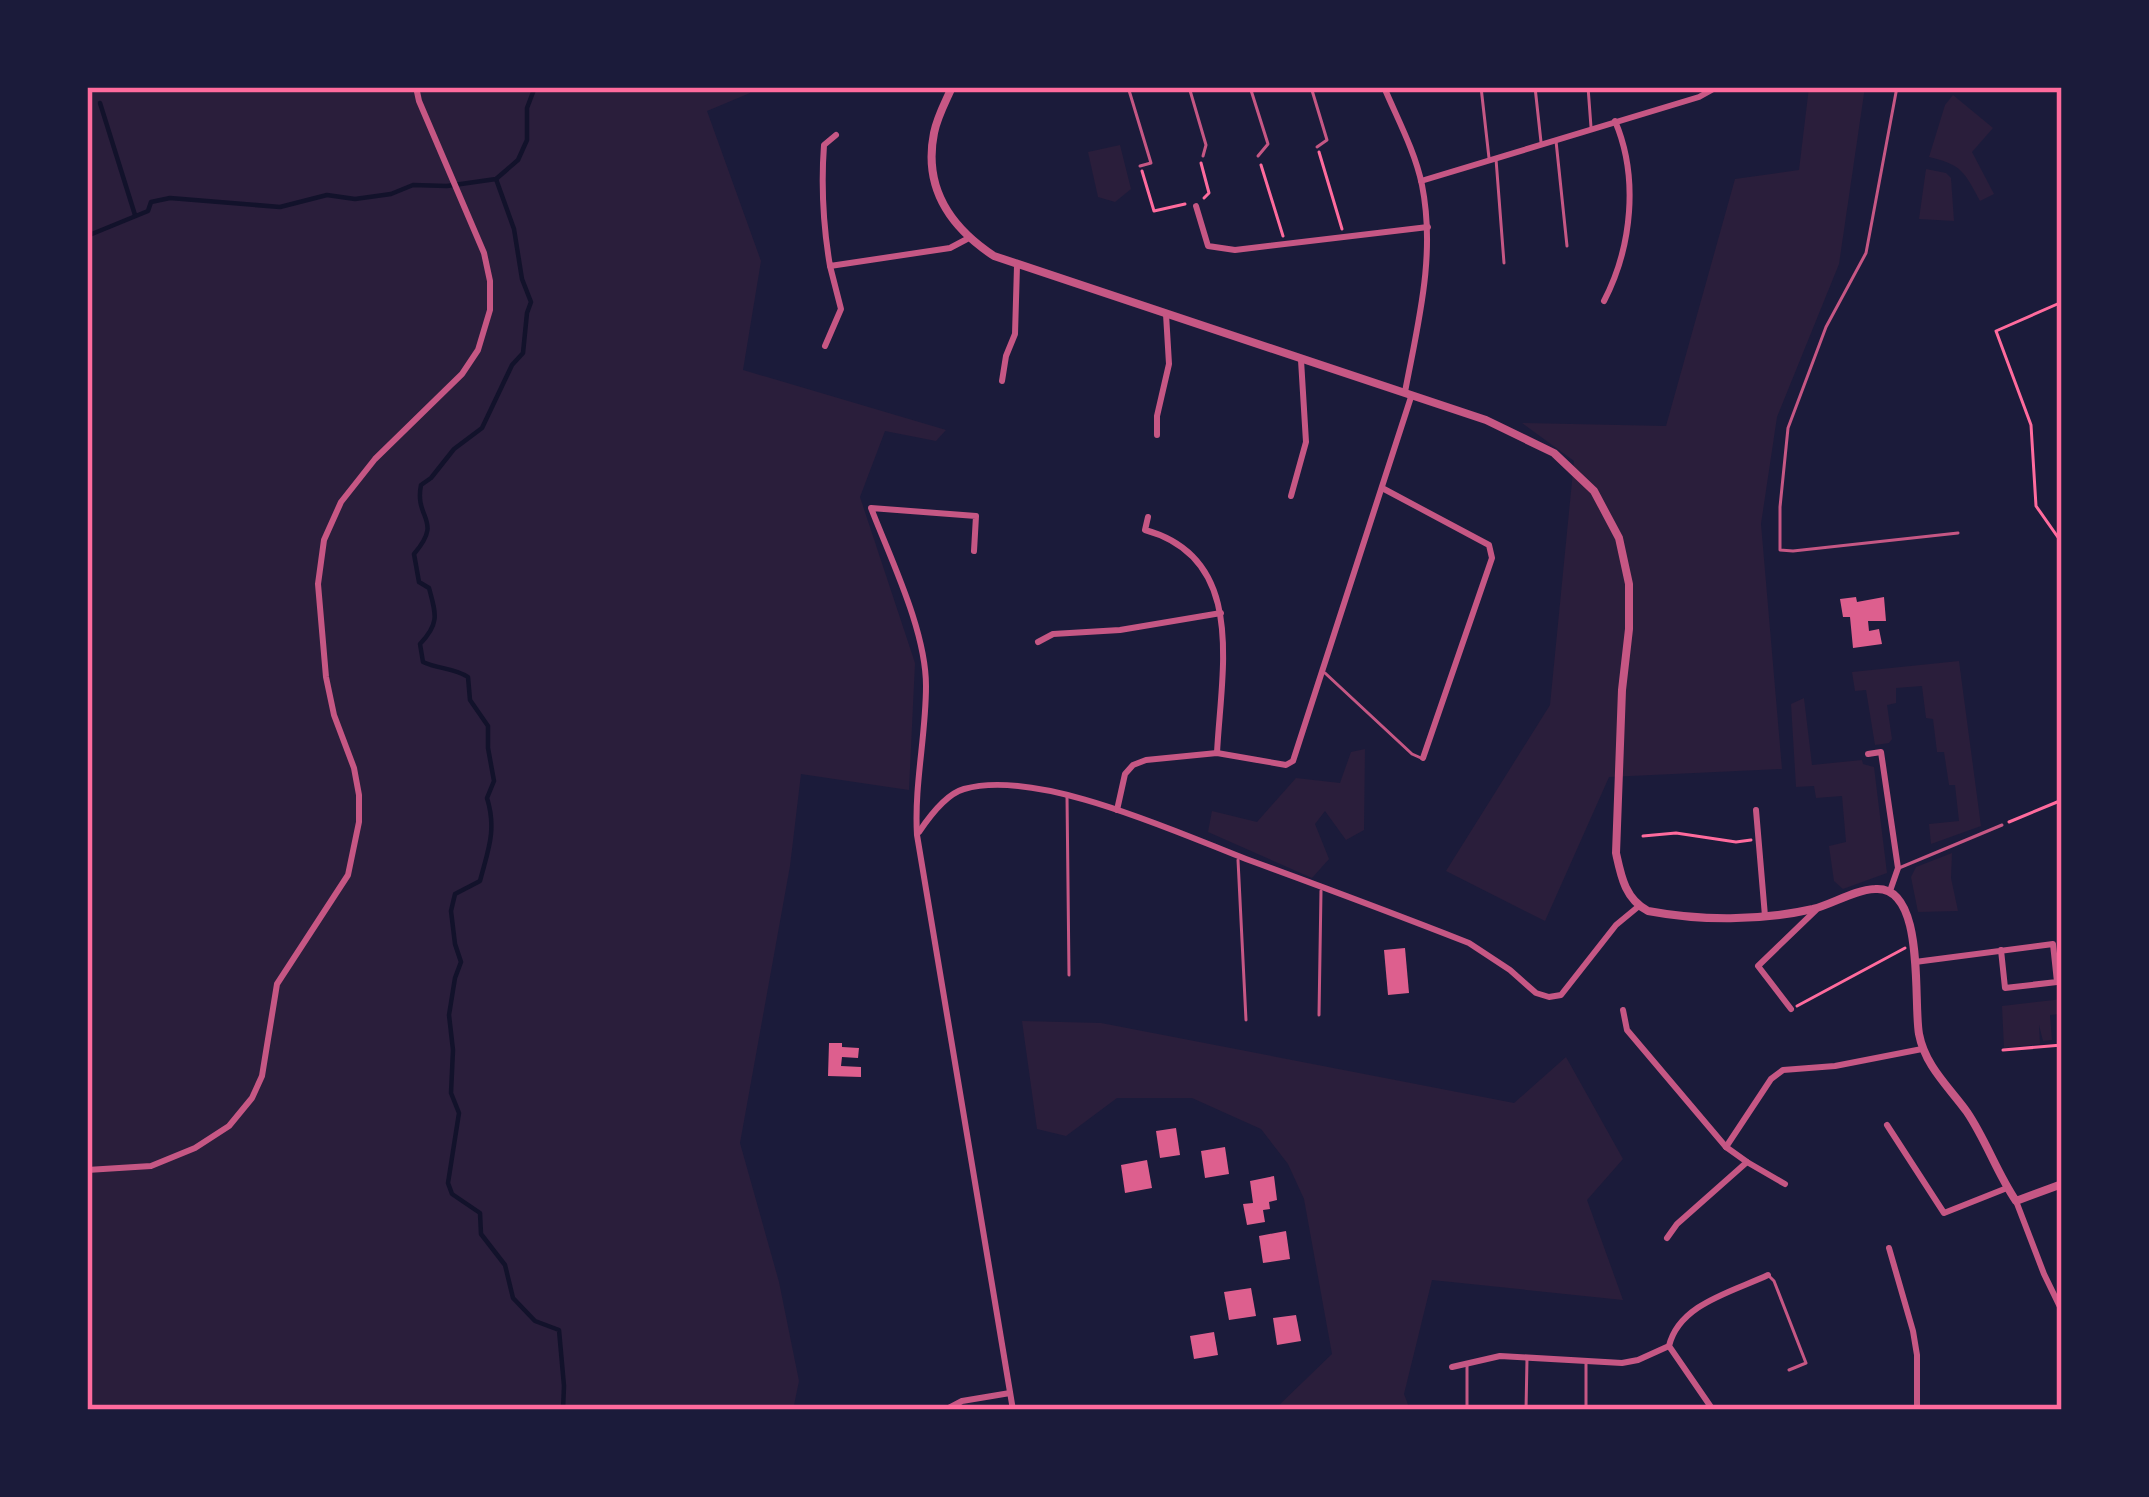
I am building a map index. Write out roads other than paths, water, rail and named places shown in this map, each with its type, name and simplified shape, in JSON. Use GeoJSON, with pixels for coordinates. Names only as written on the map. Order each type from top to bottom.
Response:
{"type":"FeatureCollection","features":[{"type":"Feature","properties":{"kind":"street"},"geometry":{"type":"LineString","coordinates":[[87,1169],[151,1166],[196,1148],[229,1126],[262,1076],[277,984],[348,875],[359,822],[358,795],[326,677],[318,584],[324,540],[341,502],[461,374],[478,350],[490,310],[484,253],[416,87]]}},
{"type":"Feature","properties":{"kind":"street"},"geometry":{"type":"LineString","coordinates":[[952,87],[934,133],[938,195],[967,238],[994,256],[1486,420],[1554,453],[1594,491],[1619,538],[1629,584],[1616,853],[1621,879],[1639,906],[1669,915],[1765,916],[1819,907],[1868,890],[1890,891],[1904,904],[1915,962],[1922,1049],[1967,1112],[2016,1202],[2062,1311]]}},
{"type":"Feature","properties":{"kind":"street"},"geometry":{"type":"LineString","coordinates":[[969,87],[1003,87]]}},
{"type":"Feature","properties":{"kind":"street"},"geometry":{"type":"LineString","coordinates":[[1117,810],[1125,774],[1133,765],[1217,753],[1286,765],[1293,761],[1383,488],[1408,396],[1425,285],[1428,227],[1421,181],[1384,87]]}},
{"type":"Feature","properties":{"kind":"street"},"geometry":{"type":"LineString","coordinates":[[1421,181],[1699,97],[1717,87]]}},
{"type":"Feature","properties":{"kind":"street"},"geometry":{"type":"LineString","coordinates":[[1604,301],[1620,262],[1630,184],[1625,146],[1615,121]]}},
{"type":"Feature","properties":{"kind":"street"},"geometry":{"type":"LineString","coordinates":[[825,346],[841,309],[823,222],[824,145],[836,135]]}},
{"type":"Feature","properties":{"kind":"street"},"geometry":{"type":"LineString","coordinates":[[1196,206],[1208,246],[1235,250],[1428,227]]}},
{"type":"Feature","properties":{"kind":"street"},"geometry":{"type":"LineString","coordinates":[[830,266],[950,248],[967,238]]}},
{"type":"Feature","properties":{"kind":"street"},"geometry":{"type":"LineString","coordinates":[[1002,381],[1015,334],[1017,266]]}},
{"type":"Feature","properties":{"kind":"street"},"geometry":{"type":"LineString","coordinates":[[1156,435],[1169,364],[1166,314]]}},
{"type":"Feature","properties":{"kind":"street"},"geometry":{"type":"LineString","coordinates":[[1291,496],[1306,442],[1301,360]]}},
{"type":"Feature","properties":{"kind":"street"},"geometry":{"type":"LineString","coordinates":[[1383,488],[1489,545],[1492,558],[1423,758]]}},
{"type":"Feature","properties":{"kind":"street"},"geometry":{"type":"LineString","coordinates":[[974,551],[976,517],[872,508],[919,638],[926,684],[917,835],[1012,1410]]}},
{"type":"Feature","properties":{"kind":"street"},"geometry":{"type":"LineString","coordinates":[[1148,517],[1145,530],[1178,542],[1192,553],[1216,591],[1223,633],[1217,753]]}},
{"type":"Feature","properties":{"kind":"street"},"geometry":{"type":"LineString","coordinates":[[1038,642],[1053,634],[1120,630],[1221,613]]}},
{"type":"Feature","properties":{"kind":"street"},"geometry":{"type":"LineString","coordinates":[[1868,754],[1881,752],[1898,868],[1890,891]]}},
{"type":"Feature","properties":{"kind":"street"},"geometry":{"type":"LineString","coordinates":[[917,835],[953,794],[966,788],[1039,788],[1067,795],[1469,943],[1536,993],[1549,997],[1561,995],[1616,925],[1639,906]]}},
{"type":"Feature","properties":{"kind":"street"},"geometry":{"type":"LineString","coordinates":[[1756,810],[1765,916]]}},
{"type":"Feature","properties":{"kind":"street"},"geometry":{"type":"LineString","coordinates":[[1790,1009],[1758,966],[1819,907]]}},
{"type":"Feature","properties":{"kind":"street"},"geometry":{"type":"LineString","coordinates":[[1915,962],[2001,950],[2053,944],[2057,982],[2005,988],[2001,950]]}},
{"type":"Feature","properties":{"kind":"street"},"geometry":{"type":"LineString","coordinates":[[1623,1010],[1628,1030],[1726,1147],[1785,1184]]}},
{"type":"Feature","properties":{"kind":"street"},"geometry":{"type":"LineString","coordinates":[[1726,1147],[1771,1079],[1783,1070],[1835,1066],[1922,1049]]}},
{"type":"Feature","properties":{"kind":"street"},"geometry":{"type":"LineString","coordinates":[[1887,1125],[1944,1213],[2007,1188]]}},
{"type":"Feature","properties":{"kind":"street"},"geometry":{"type":"LineString","coordinates":[[1667,1238],[1747,1162]]}},
{"type":"Feature","properties":{"kind":"street"},"geometry":{"type":"LineString","coordinates":[[2016,1202],[2062,1184]]}},
{"type":"Feature","properties":{"kind":"street"},"geometry":{"type":"LineString","coordinates":[[1889,1248],[1913,1330],[1917,1410]]}},
{"type":"Feature","properties":{"kind":"street"},"geometry":{"type":"LineString","coordinates":[[1713,1410],[1669,1346],[1672,1332],[1691,1312],[1768,1275]]}},
{"type":"Feature","properties":{"kind":"street"},"geometry":{"type":"LineString","coordinates":[[1452,1367],[1500,1356],[1622,1363],[1669,1346]]}},
{"type":"Feature","properties":{"kind":"street"},"geometry":{"type":"LineString","coordinates":[[945,1410],[962,1401],[1010,1393]]}},
{"type":"Feature","properties":{"kind":"lane"},"geometry":{"type":"LineString","coordinates":[[1128,87],[1151,163],[1140,166]]}},
{"type":"Feature","properties":{"kind":"lane"},"geometry":{"type":"LineString","coordinates":[[1189,87],[1207,146],[1203,156]]}},
{"type":"Feature","properties":{"kind":"lane"},"geometry":{"type":"LineString","coordinates":[[1250,87],[1268,144],[1258,155]]}},
{"type":"Feature","properties":{"kind":"lane"},"geometry":{"type":"LineString","coordinates":[[1311,87],[1327,140],[1317,147]]}},
{"type":"Feature","properties":{"kind":"lane"},"geometry":{"type":"LineString","coordinates":[[1481,87],[1504,263]]}},
{"type":"Feature","properties":{"kind":"lane"},"geometry":{"type":"LineString","coordinates":[[1535,87],[1541,144]]}},
{"type":"Feature","properties":{"kind":"lane"},"geometry":{"type":"LineString","coordinates":[[1588,87],[1592,128]]}},
{"type":"Feature","properties":{"kind":"lane"},"geometry":{"type":"LineString","coordinates":[[1898,87],[1866,253],[1826,326],[1788,428],[1780,550],[1958,533]]}},
{"type":"Feature","properties":{"kind":"lane"},"geometry":{"type":"LineString","coordinates":[[1556,139],[1567,246]]}},
{"type":"Feature","properties":{"kind":"lane"},"geometry":{"type":"LineString","coordinates":[[1323,671],[1412,754],[1423,758]]}},
{"type":"Feature","properties":{"kind":"lane"},"geometry":{"type":"LineString","coordinates":[[1067,795],[1069,974]]}},
{"type":"Feature","properties":{"kind":"lane"},"geometry":{"type":"LineString","coordinates":[[1898,868],[2002,825]]}},
{"type":"Feature","properties":{"kind":"lane"},"geometry":{"type":"LineString","coordinates":[[1238,856],[1246,1020]]}},
{"type":"Feature","properties":{"kind":"lane"},"geometry":{"type":"LineString","coordinates":[[1319,1015],[1321,886]]}},
{"type":"Feature","properties":{"kind":"lane"},"geometry":{"type":"LineString","coordinates":[[1768,1275],[1806,1363],[1789,1370]]}},
{"type":"Feature","properties":{"kind":"lane"},"geometry":{"type":"LineString","coordinates":[[1526,1358],[1526,1410]]}},
{"type":"Feature","properties":{"kind":"lane"},"geometry":{"type":"LineString","coordinates":[[1586,1361],[1586,1410]]}},
{"type":"Feature","properties":{"kind":"lane"},"geometry":{"type":"LineString","coordinates":[[1467,1364],[1467,1410]]}},
{"type":"Feature","properties":{"kind":"waterway"},"geometry":{"type":"LineString","coordinates":[[87,236],[148,211],[151,202],[170,198],[280,207],[327,195],[355,199],[413,185],[496,179],[518,160],[527,140],[527,108],[535,87]]}},
{"type":"Feature","properties":{"kind":"waterway"},"geometry":{"type":"LineString","coordinates":[[100,103],[135,215]]}},
{"type":"Feature","properties":{"kind":"waterway"},"geometry":{"type":"LineString","coordinates":[[496,179],[514,229],[531,302],[523,353],[512,365],[482,428],[454,449],[421,485],[428,526],[414,554],[419,582],[429,588],[435,612],[431,630],[420,644],[423,662],[468,677],[470,700],[488,726],[494,781],[487,798],[491,830],[480,881],[455,894],[451,911],[461,962],[449,1015],[451,1093],[459,1113],[448,1183],[452,1194],[480,1213],[481,1234],[505,1265],[513,1298],[535,1321],[559,1330],[563,1410]]}}]}
